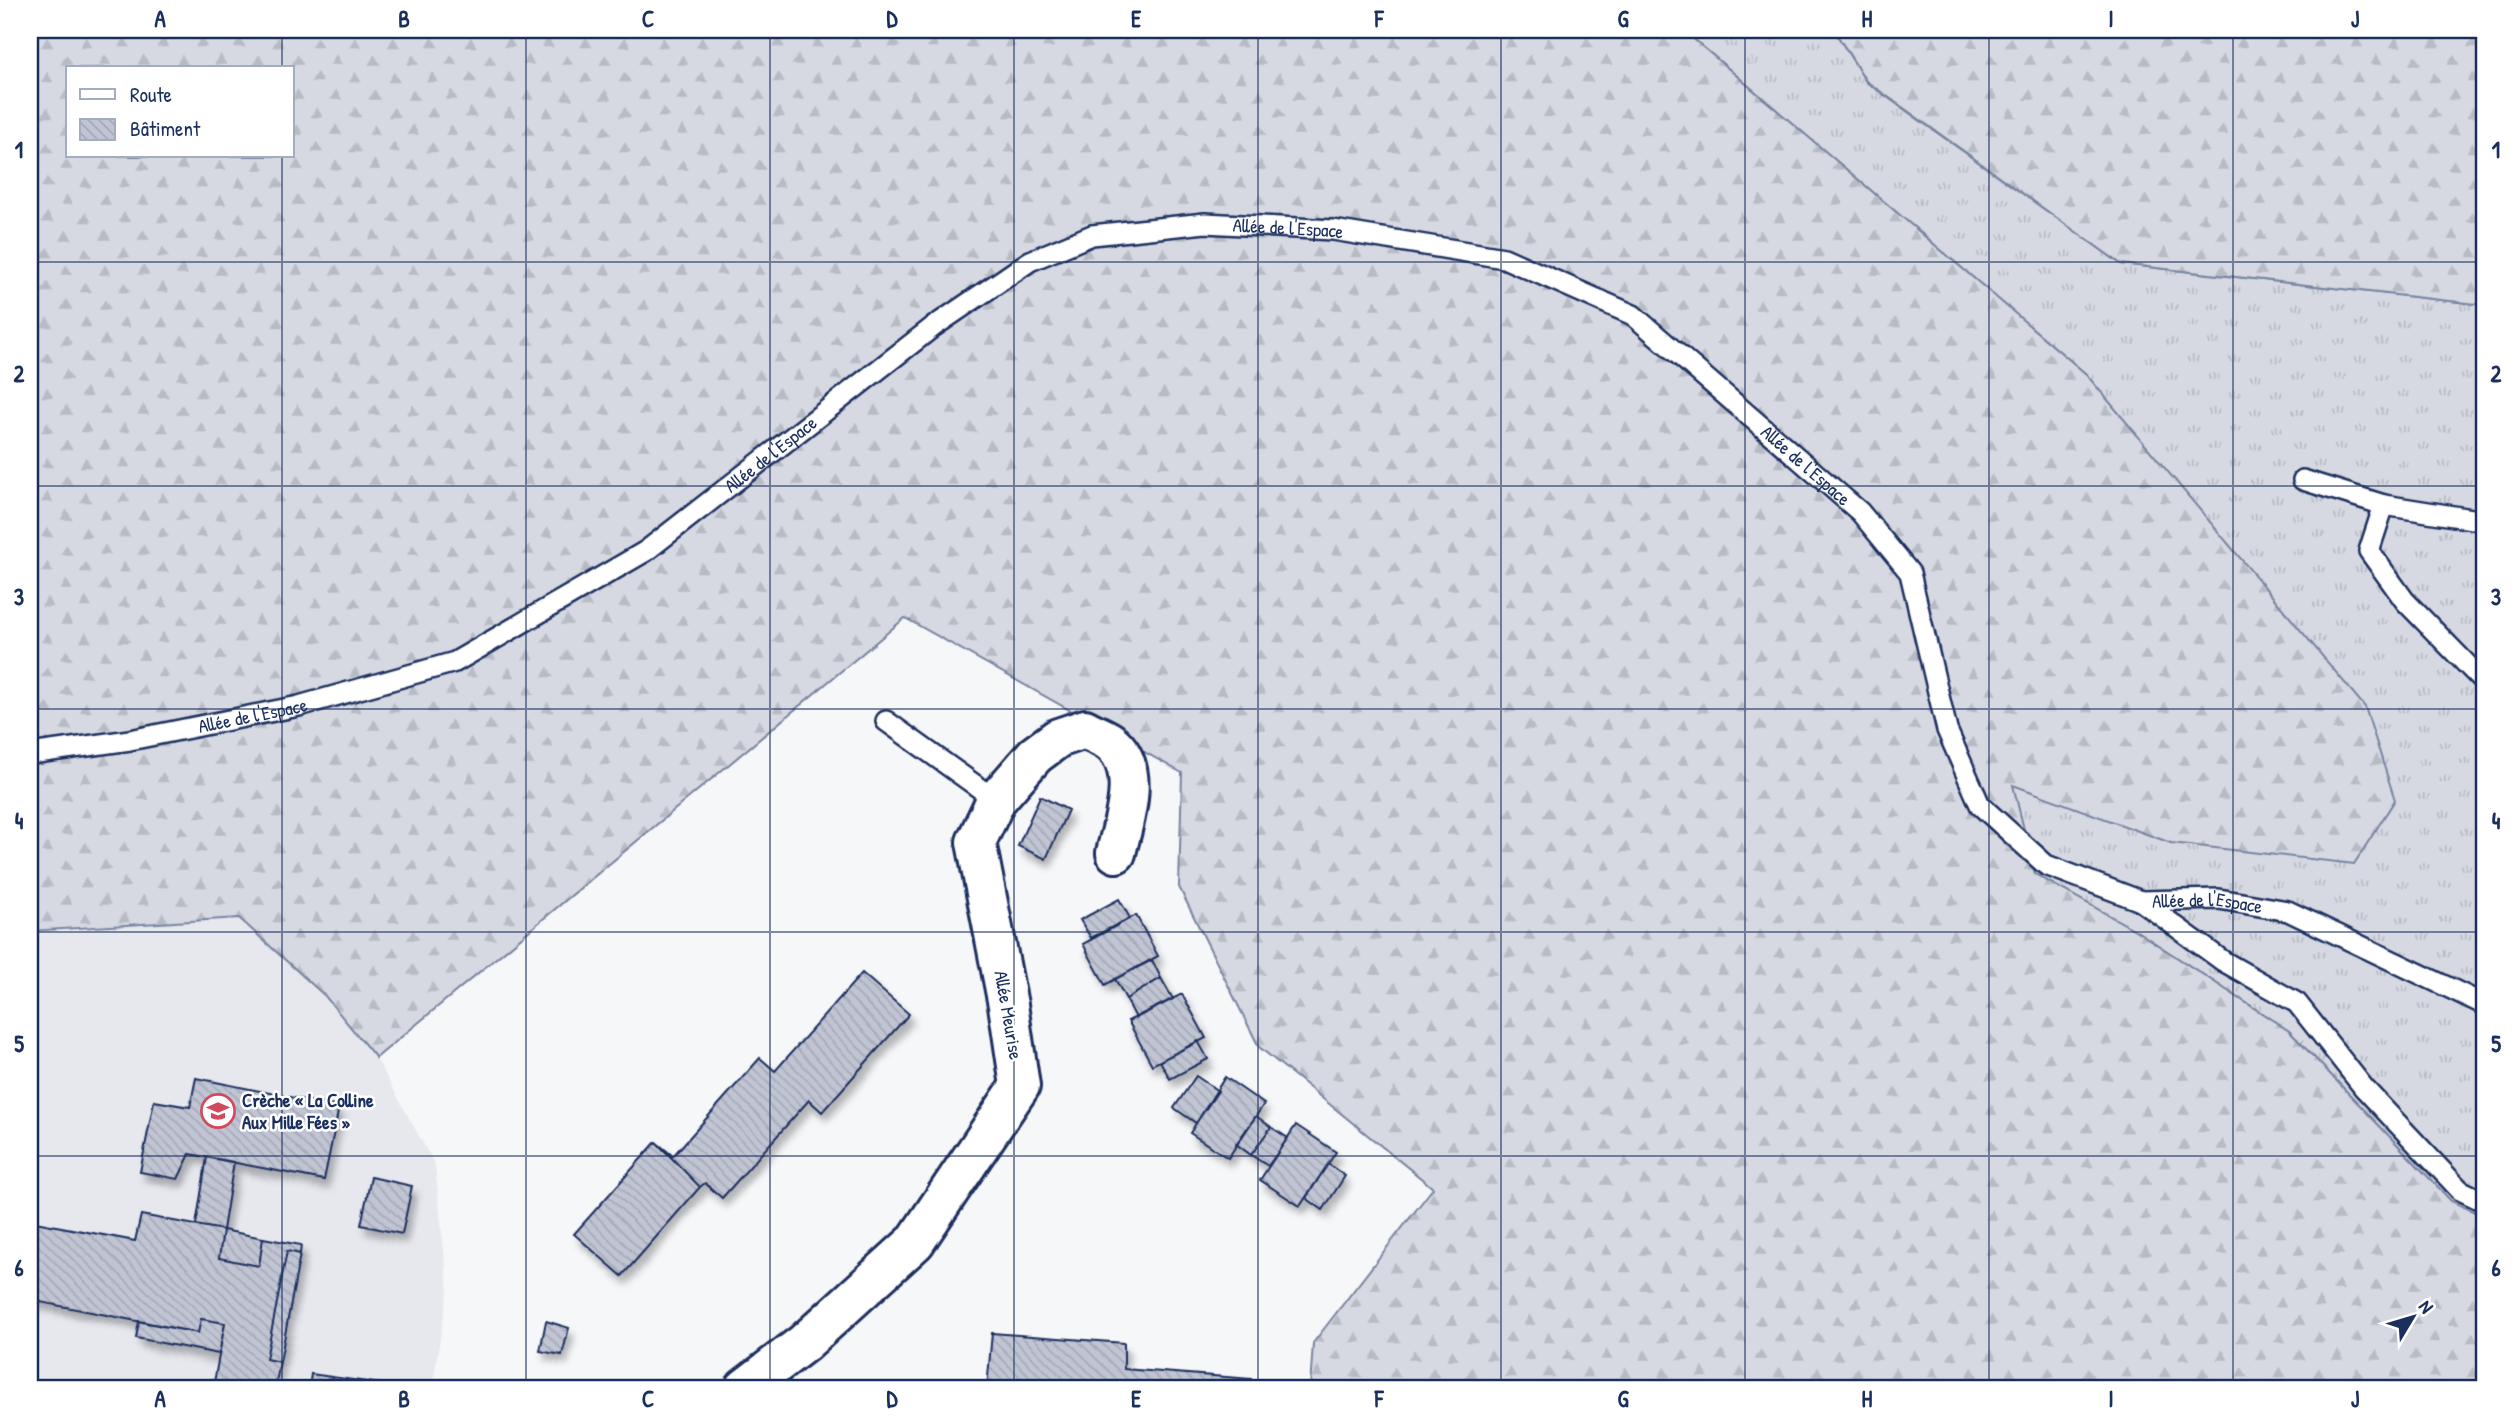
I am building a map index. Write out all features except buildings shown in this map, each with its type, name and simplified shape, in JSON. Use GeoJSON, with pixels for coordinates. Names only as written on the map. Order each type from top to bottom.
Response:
{"type":"FeatureCollection","features":[{"type":"Feature","properties":{"kind":"street","name":"Allée Meurise"},"geometry":{"type":"LineString","coordinates":[[745,1388],[804,1343],[915,1242],[1020,1086],[1008,1005],[976,842],[996,800],[1035,755],[1058,738],[1085,729],[1111,743],[1126,768],[1129,797],[1116,853]]}},
{"type":"Feature","properties":{"kind":"lane","name":"Allée de l'Espace"},"geometry":{"type":"LineString","coordinates":[[30,754],[130,740],[299,706],[455,662],[646,551],[933,327],[1030,261],[1092,235],[1205,223],[1333,229],[1504,258],[1633,315],[1860,512],[1910,573],[1947,730],[1980,805],[2046,865],[2141,901],[2219,900],[2288,911],[2485,1005]]}},
{"type":"Feature","properties":{"kind":"lane"},"geometry":{"type":"LineString","coordinates":[[2303,480],[2384,505],[2485,521]]}},
{"type":"Feature","properties":{"kind":"lane"},"geometry":{"type":"LineString","coordinates":[[2384,505],[2369,551],[2405,601],[2485,683]]}},
{"type":"Feature","properties":{"kind":"lane"},"geometry":{"type":"LineString","coordinates":[[886,721],[996,800]]}},
{"type":"Feature","properties":{"kind":"lane"},"geometry":{"type":"LineString","coordinates":[[2141,901],[2223,961],[2297,1003],[2364,1088],[2460,1191],[2485,1202]]}},
{"type":"Feature","properties":{"kind":"shaded area","name":"Crèche « La Colline Aux Mille Fées »"},"geometry":{"type":"Polygon","coordinates":[[[239,918],[325,996],[376,1058],[435,1165],[448,1290],[432,1388],[30,1388],[30,931],[239,918]]]}},
{"type":"Feature","properties":{"kind":"green space"},"geometry":{"type":"Polygon","coordinates":[[[30,30],[1683,30],[2086,374],[2365,707],[2395,800],[2354,864],[2171,843],[2013,785],[2035,874],[2135,930],[2289,1031],[2451,1201],[2485,1217],[2485,1388],[1310,1388],[1313,1343],[1433,1188],[1259,1047],[1179,887],[1182,773],[905,618],[376,1058],[325,996],[239,918],[30,931],[30,30]]]}},
{"type":"Feature","properties":{"kind":"green space"},"geometry":{"type":"Polygon","coordinates":[[[1683,30],[1834,30],[1866,82],[2121,264],[2485,305],[2485,1217],[2451,1201],[2289,1031],[2135,930],[2035,874],[2012,784],[2171,843],[2086,374],[1683,30]]]}},
{"type":"Feature","properties":{"kind":"green space"},"geometry":{"type":"Polygon","coordinates":[[[1834,30],[2485,30],[2485,305],[2121,264],[1866,81],[1834,30]]]}},
{"type":"Feature","properties":{"kind":"place","name":"Crèche « La Colline Aux Mille Fées »"},"geometry":{"type":"Point","coordinates":[218,1111]}}]}
